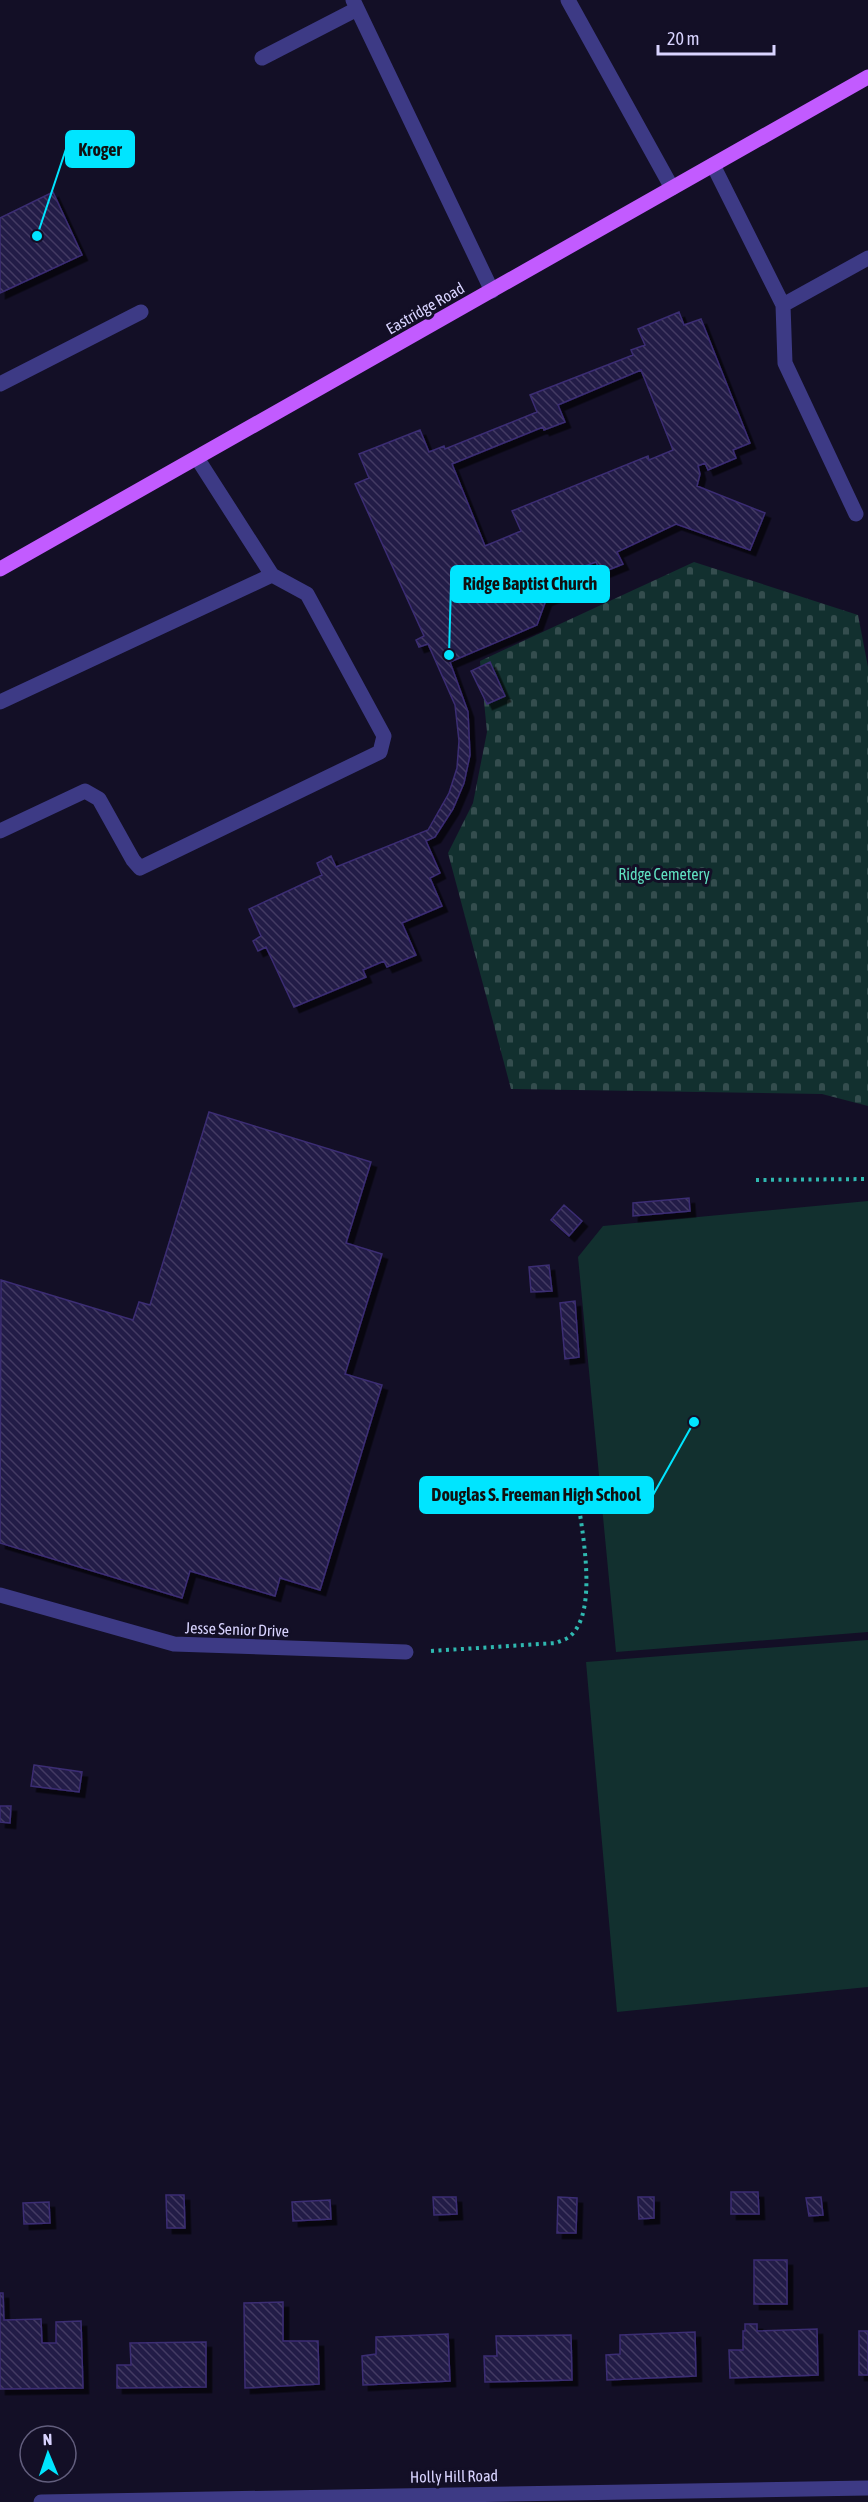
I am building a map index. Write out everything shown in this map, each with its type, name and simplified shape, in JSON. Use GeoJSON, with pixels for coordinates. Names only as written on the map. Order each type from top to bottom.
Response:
{"type":"FeatureCollection","features":[{"type":"Feature","properties":{"kind":"main road","name":"Eastridge Road"},"geometry":{"type":"LineString","coordinates":[[0,570],[868,77]]}},
{"type":"Feature","properties":{"kind":"street"},"geometry":{"type":"LineString","coordinates":[[567,0],[672,188]]}},
{"type":"Feature","properties":{"kind":"street"},"geometry":{"type":"LineString","coordinates":[[262,58],[355,5],[492,291]]}},
{"type":"Feature","properties":{"kind":"street"},"geometry":{"type":"LineString","coordinates":[[713,165],[783,305],[785,363],[856,513]]}},
{"type":"Feature","properties":{"kind":"street"},"geometry":{"type":"LineString","coordinates":[[783,305],[868,258]]}},
{"type":"Feature","properties":{"kind":"street"},"geometry":{"type":"LineString","coordinates":[[0,384],[141,312]]}},
{"type":"Feature","properties":{"kind":"street"},"geometry":{"type":"LineString","coordinates":[[0,831],[85,791],[99,799],[133,860],[140,868],[380,752],[384,736],[307,594],[272,575],[197,458]]}},
{"type":"Feature","properties":{"kind":"street"},"geometry":{"type":"LineString","coordinates":[[0,702],[272,575]]}},
{"type":"Feature","properties":{"kind":"street","name":"Jesse Senior Drive"},"geometry":{"type":"LineString","coordinates":[[0,1595],[174,1644],[196,1647],[406,1652]]}},
{"type":"Feature","properties":{"kind":"street","name":"Holly Hill Road"},"geometry":{"type":"LineString","coordinates":[[41,2502],[868,2488]]}},
{"type":"Feature","properties":{"kind":"path"},"geometry":{"type":"LineString","coordinates":[[756,1179],[868,1179]]}},
{"type":"Feature","properties":{"kind":"path"},"geometry":{"type":"LineString","coordinates":[[406,1652],[547,1644],[569,1637],[579,1623],[587,1591],[577,1493]]}},
{"type":"Feature","properties":{"kind":"green space","name":"Ridge Cemetery"},"geometry":{"type":"Polygon","coordinates":[[[694,562],[858,615],[868,667],[868,1106],[822,1094],[511,1089],[448,853],[473,803],[487,732],[480,661],[694,562]]]}},
{"type":"Feature","properties":{"kind":"green space"},"geometry":{"type":"Polygon","coordinates":[[[868,1201],[868,1632],[616,1652],[578,1257],[603,1226],[868,1201]]]}},
{"type":"Feature","properties":{"kind":"green space"},"geometry":{"type":"Polygon","coordinates":[[[868,1640],[868,1987],[617,2012],[586,1662],[868,1640]]]}},
{"type":"Feature","properties":{"kind":"building"},"geometry":{"type":"Polygon","coordinates":[[[53,192],[82,255],[0,293],[0,218],[53,192]]]}},
{"type":"Feature","properties":{"kind":"building"},"geometry":{"type":"Polygon","coordinates":[[[679,312],[684,325],[701,319],[750,443],[733,450],[736,458],[708,470],[705,463],[698,466],[700,474],[697,486],[765,513],[750,550],[676,524],[617,552],[623,564],[601,573],[596,562],[566,573],[572,590],[546,600],[537,625],[450,662],[468,712],[470,755],[464,783],[453,809],[435,837],[426,841],[440,873],[430,878],[442,906],[402,923],[416,955],[387,967],[384,961],[363,970],[366,977],[294,1007],[266,947],[258,951],[253,941],[261,936],[249,909],[322,875],[317,863],[331,856],[336,867],[428,830],[449,793],[457,768],[459,741],[455,705],[428,644],[419,647],[416,640],[424,636],[355,484],[369,478],[359,454],[420,430],[429,452],[444,446],[445,449],[537,412],[530,395],[633,355],[631,350],[645,345],[638,329],[679,312]],[[641,370],[558,405],[565,422],[544,430],[543,427],[452,464],[485,546],[521,531],[512,511],[648,456],[649,460],[673,450],[641,370]]]}},
{"type":"Feature","properties":{"kind":"building"},"geometry":{"type":"Polygon","coordinates":[[[490,662],[505,696],[487,704],[471,671],[490,662]]]}},
{"type":"Feature","properties":{"kind":"building"},"geometry":{"type":"Polygon","coordinates":[[[209,1112],[371,1162],[346,1243],[382,1254],[345,1374],[382,1385],[320,1590],[280,1578],[275,1596],[190,1571],[182,1598],[0,1543],[1,1280],[133,1320],[139,1302],[150,1305],[209,1112]]]}},
{"type":"Feature","properties":{"kind":"building"},"geometry":{"type":"Polygon","coordinates":[[[689,1198],[690,1211],[633,1216],[633,1203],[689,1198]]]}},
{"type":"Feature","properties":{"kind":"building"},"geometry":{"type":"Polygon","coordinates":[[[564,1205],[582,1221],[569,1236],[551,1220],[564,1205]]]}},
{"type":"Feature","properties":{"kind":"building"},"geometry":{"type":"Polygon","coordinates":[[[549,1265],[552,1291],[531,1292],[529,1267],[549,1265]]]}},
{"type":"Feature","properties":{"kind":"building"},"geometry":{"type":"Polygon","coordinates":[[[575,1301],[579,1357],[565,1359],[560,1303],[575,1301]]]}},
{"type":"Feature","properties":{"kind":"building"},"geometry":{"type":"Polygon","coordinates":[[[34,1765],[82,1772],[79,1792],[31,1786],[34,1765]]]}},
{"type":"Feature","properties":{"kind":"building"},"geometry":{"type":"Polygon","coordinates":[[[0,1806],[11,1806],[10,1823],[0,1822],[0,1806]]]}},
{"type":"Feature","properties":{"kind":"building"},"geometry":{"type":"Polygon","coordinates":[[[731,2192],[758,2192],[759,2214],[731,2214],[731,2192]]]}},
{"type":"Feature","properties":{"kind":"building"},"geometry":{"type":"Polygon","coordinates":[[[166,2195],[184,2195],[185,2228],[167,2228],[166,2195]]]}},
{"type":"Feature","properties":{"kind":"building"},"geometry":{"type":"Polygon","coordinates":[[[433,2197],[456,2197],[457,2214],[434,2215],[433,2197]]]}},
{"type":"Feature","properties":{"kind":"building"},"geometry":{"type":"Polygon","coordinates":[[[558,2197],[577,2198],[576,2233],[557,2233],[558,2197]]]}},
{"type":"Feature","properties":{"kind":"building"},"geometry":{"type":"Polygon","coordinates":[[[638,2197],[654,2197],[654,2218],[639,2219],[638,2197]]]}},
{"type":"Feature","properties":{"kind":"building"},"geometry":{"type":"Polygon","coordinates":[[[821,2197],[823,2215],[809,2216],[806,2198],[821,2197]]]}},
{"type":"Feature","properties":{"kind":"building"},"geometry":{"type":"Polygon","coordinates":[[[330,2200],[331,2219],[293,2221],[292,2202],[330,2200]]]}},
{"type":"Feature","properties":{"kind":"building"},"geometry":{"type":"Polygon","coordinates":[[[49,2202],[50,2223],[24,2224],[23,2203],[49,2202]]]}},
{"type":"Feature","properties":{"kind":"building"},"geometry":{"type":"Polygon","coordinates":[[[754,2260],[787,2260],[787,2304],[754,2304],[754,2260]]]}},
{"type":"Feature","properties":{"kind":"building"},"geometry":{"type":"Polygon","coordinates":[[[0,2293],[3,2293],[4,2320],[41,2319],[42,2343],[56,2343],[56,2322],[81,2321],[83,2388],[0,2389],[0,2293]]]}},
{"type":"Feature","properties":{"kind":"building"},"geometry":{"type":"Polygon","coordinates":[[[283,2302],[283,2341],[318,2341],[319,2384],[245,2388],[244,2303],[283,2302]]]}},
{"type":"Feature","properties":{"kind":"building"},"geometry":{"type":"Polygon","coordinates":[[[745,2324],[757,2324],[757,2331],[817,2329],[818,2375],[730,2378],[729,2350],[743,2350],[745,2324]]]}},
{"type":"Feature","properties":{"kind":"building"},"geometry":{"type":"Polygon","coordinates":[[[859,2331],[868,2331],[868,2375],[859,2375],[859,2331]]]}},
{"type":"Feature","properties":{"kind":"building"},"geometry":{"type":"Polygon","coordinates":[[[695,2332],[696,2376],[607,2380],[606,2355],[620,2354],[620,2335],[695,2332]]]}},
{"type":"Feature","properties":{"kind":"building"},"geometry":{"type":"Polygon","coordinates":[[[448,2334],[450,2381],[363,2385],[362,2356],[376,2354],[376,2337],[448,2334]]]}},
{"type":"Feature","properties":{"kind":"building"},"geometry":{"type":"Polygon","coordinates":[[[571,2335],[572,2380],[485,2382],[484,2356],[497,2356],[496,2336],[571,2335]]]}},
{"type":"Feature","properties":{"kind":"building"},"geometry":{"type":"Polygon","coordinates":[[[206,2342],[206,2387],[117,2388],[117,2365],[131,2365],[130,2343],[206,2342]]]}},
{"type":"Feature","properties":{"kind":"place","name":"Kroger"},"geometry":{"type":"Point","coordinates":[37,236]}},
{"type":"Feature","properties":{"kind":"place","name":"Ridge Baptist Church"},"geometry":{"type":"Point","coordinates":[449,655]}},
{"type":"Feature","properties":{"kind":"place","name":"Douglas S. Freeman High School"},"geometry":{"type":"Point","coordinates":[694,1422]}}]}
